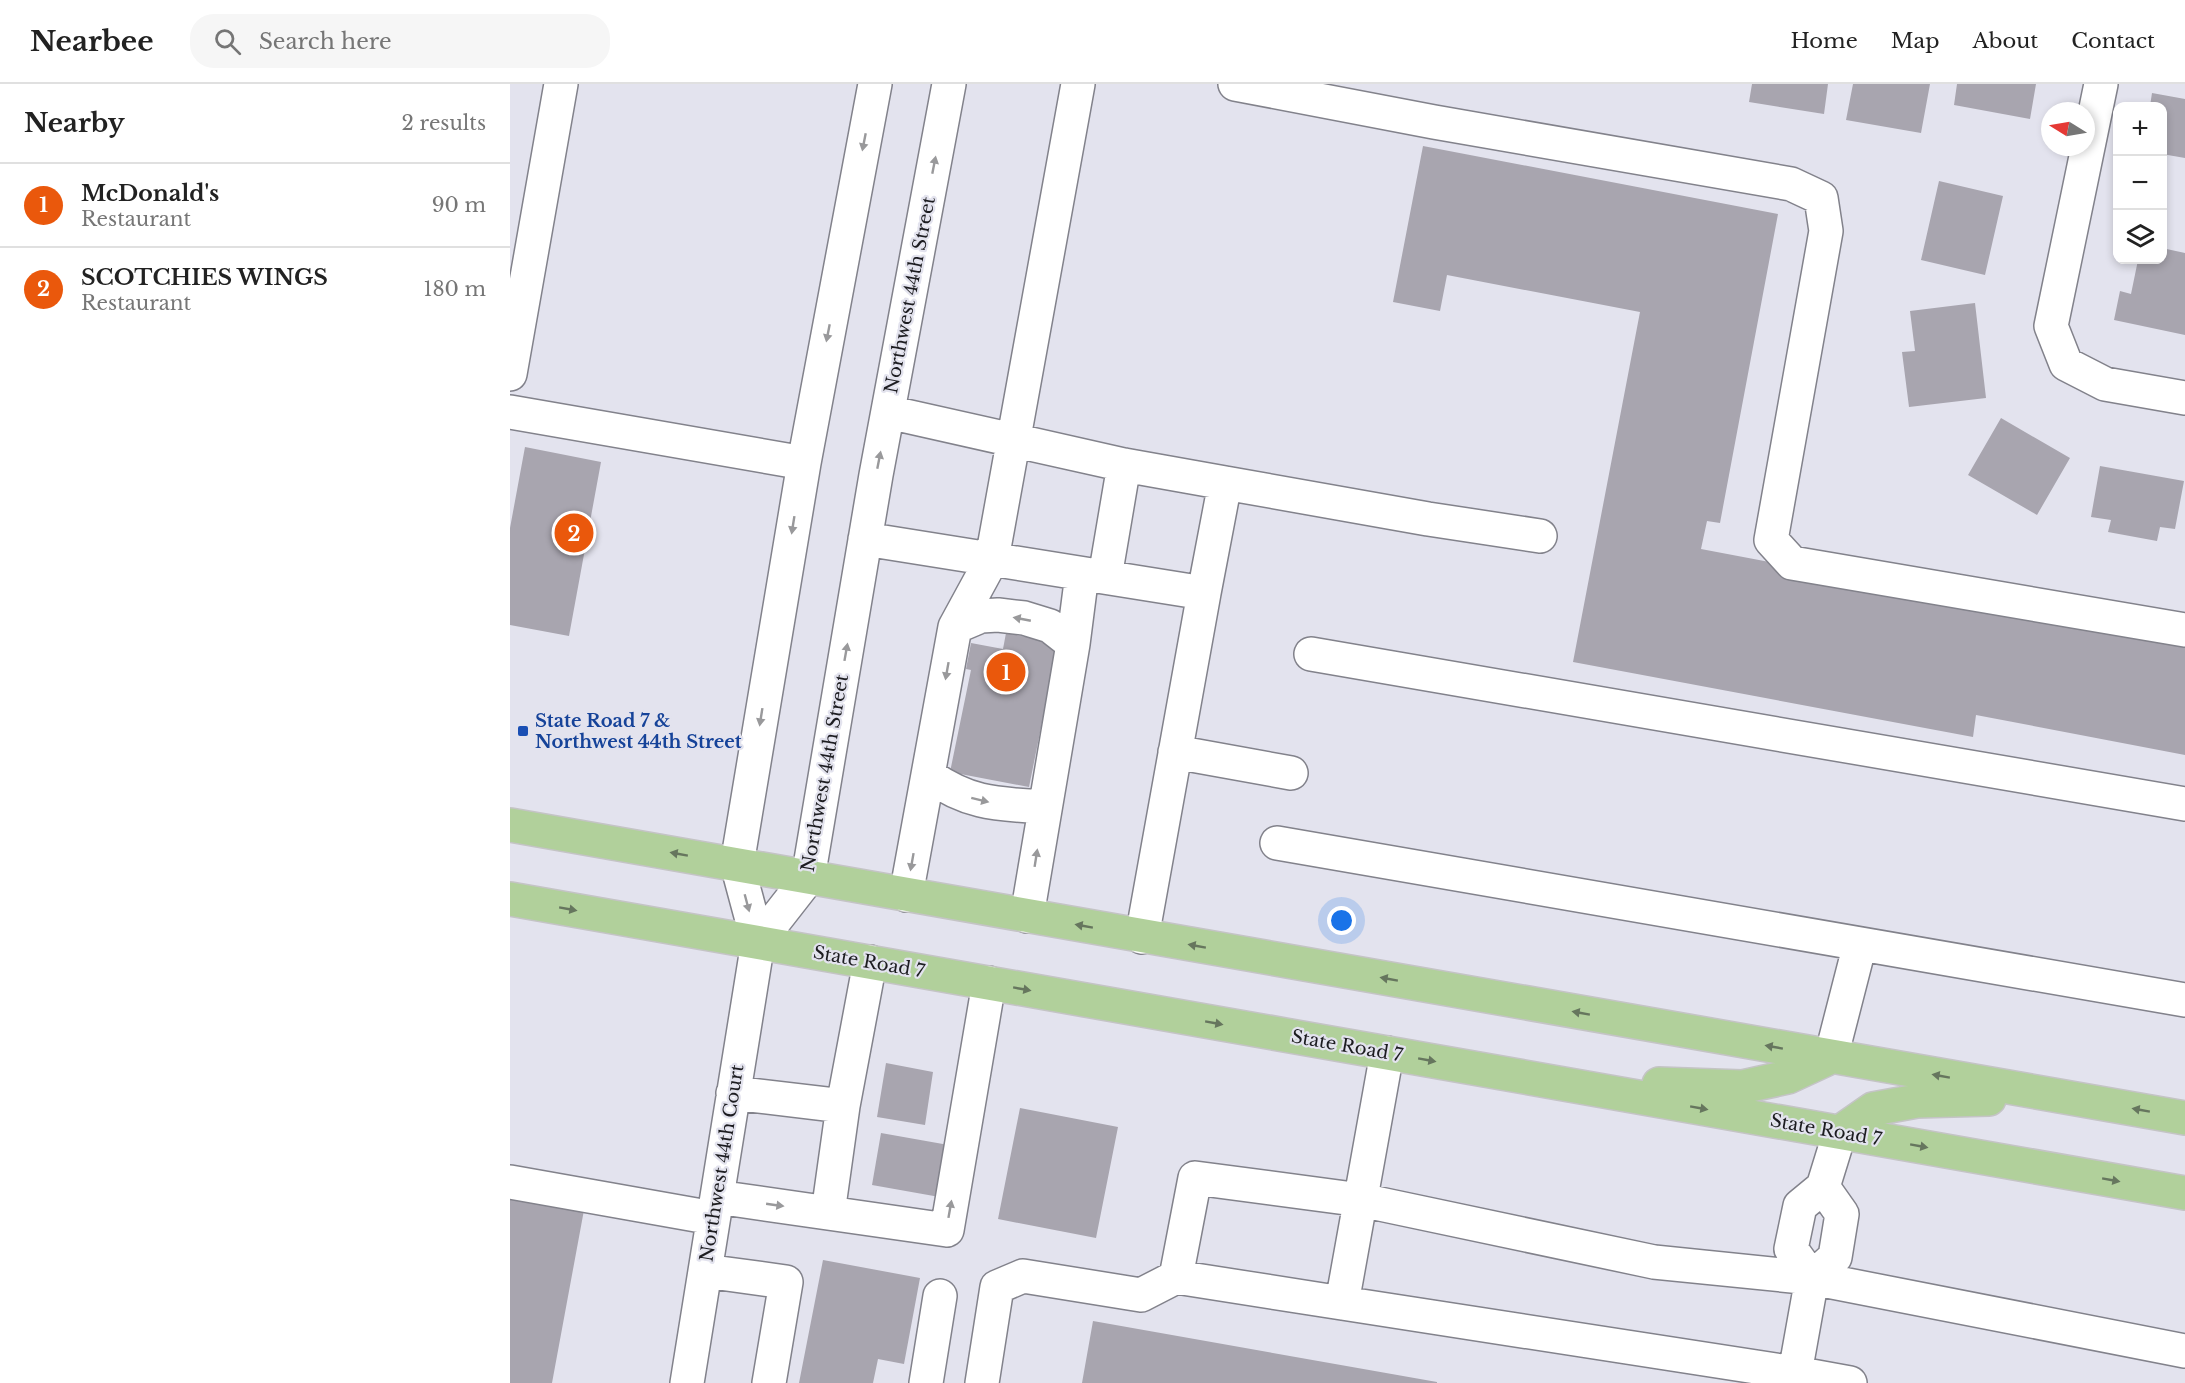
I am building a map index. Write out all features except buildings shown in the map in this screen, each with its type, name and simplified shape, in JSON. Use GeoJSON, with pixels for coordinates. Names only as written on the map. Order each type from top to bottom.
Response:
{"type":"FeatureCollection","features":[{"type":"Feature","properties":{"kind":"main road"},"geometry":{"type":"LineString","coordinates":[[510,825],[2185,1118]]}},
{"type":"Feature","properties":{"kind":"main road","name":"State Road 7"},"geometry":{"type":"LineString","coordinates":[[510,899],[2185,1193]]}},
{"type":"Feature","properties":{"kind":"main road"},"geometry":{"type":"LineString","coordinates":[[1538,1080],[1742,1087],[1788,1077],[1831,1057]]}},
{"type":"Feature","properties":{"kind":"main road"},"geometry":{"type":"LineString","coordinates":[[1840,1132],[1873,1109],[1917,1101],[2060,1096]]}},
{"type":"Feature","properties":{"kind":"street"},"geometry":{"type":"LineString","coordinates":[[510,374],[561,84]]}},
{"type":"Feature","properties":{"kind":"street"},"geometry":{"type":"LineString","coordinates":[[758,942],[737,864],[804,463],[874,84]]}},
{"type":"Feature","properties":{"kind":"street","name":"Northwest 44th Street"},"geometry":{"type":"LineString","coordinates":[[758,942],[808,878],[865,539],[949,84]]}},
{"type":"Feature","properties":{"kind":"street"},"geometry":{"type":"LineString","coordinates":[[906,895],[955,627],[992,559],[1078,84]]}},
{"type":"Feature","properties":{"kind":"street"},"geometry":{"type":"LineString","coordinates":[[1234,84],[1434,122],[1791,184],[1821,198],[1826,231],[1771,540],[1792,563],[2185,630]]}},
{"type":"Feature","properties":{"kind":"street"},"geometry":{"type":"LineString","coordinates":[[2101,84],[2051,326],[2066,364],[2104,384],[2185,398]]}},
{"type":"Feature","properties":{"kind":"street"},"geometry":{"type":"LineString","coordinates":[[510,412],[804,463]]}},
{"type":"Feature","properties":{"kind":"street"},"geometry":{"type":"LineString","coordinates":[[888,412],[1124,465],[1417,517],[1540,536]]}},
{"type":"Feature","properties":{"kind":"street"},"geometry":{"type":"LineString","coordinates":[[1027,916],[1073,644],[1124,465]]}},
{"type":"Feature","properties":{"kind":"street"},"geometry":{"type":"LineString","coordinates":[[1142,936],[1225,483]]}},
{"type":"Feature","properties":{"kind":"street"},"geometry":{"type":"LineString","coordinates":[[865,539],[1204,593]]}},
{"type":"Feature","properties":{"kind":"street"},"geometry":{"type":"LineString","coordinates":[[955,627],[981,616],[1024,618],[1050,626],[1073,644]]}},
{"type":"Feature","properties":{"kind":"street"},"geometry":{"type":"LineString","coordinates":[[1311,654],[2185,804]]}},
{"type":"Feature","properties":{"kind":"street"},"geometry":{"type":"LineString","coordinates":[[1175,752],[1291,773]]}},
{"type":"Feature","properties":{"kind":"street"},"geometry":{"type":"LineString","coordinates":[[928,775],[948,789],[968,797],[993,803],[1045,807]]}},
{"type":"Feature","properties":{"kind":"street"},"geometry":{"type":"LineString","coordinates":[[1277,843],[2185,1000]]}},
{"type":"Feature","properties":{"kind":"street","name":"Northwest 44th Court"},"geometry":{"type":"LineString","coordinates":[[687,1383],[758,942]]}},
{"type":"Feature","properties":{"kind":"street"},"geometry":{"type":"LineString","coordinates":[[1831,1057],[1860,944]]}},
{"type":"Feature","properties":{"kind":"street"},"geometry":{"type":"LineString","coordinates":[[828,1213],[843,1106],[870,962]]}},
{"type":"Feature","properties":{"kind":"street"},"geometry":{"type":"LineString","coordinates":[[510,1182],[715,1207],[828,1213],[947,1230],[989,983]]}},
{"type":"Feature","properties":{"kind":"street"},"geometry":{"type":"LineString","coordinates":[[1342,1303],[1387,1053]]}},
{"type":"Feature","properties":{"kind":"street"},"geometry":{"type":"LineString","coordinates":[[733,1093],[843,1106]]}},
{"type":"Feature","properties":{"kind":"street"},"geometry":{"type":"LineString","coordinates":[[1812,1278],[1791,1249],[1800,1206],[1823,1188],[1840,1132]]}},
{"type":"Feature","properties":{"kind":"street"},"geometry":{"type":"LineString","coordinates":[[1176,1277],[1196,1178],[1361,1200],[1654,1262],[1812,1278],[2185,1351]]}},
{"type":"Feature","properties":{"kind":"street"},"geometry":{"type":"LineString","coordinates":[[1795,1373],[1812,1278],[1835,1257],[1842,1214],[1823,1188]]}},
{"type":"Feature","properties":{"kind":"street"},"geometry":{"type":"LineString","coordinates":[[705,1271],[786,1282],[769,1383]]}},
{"type":"Feature","properties":{"kind":"street"},"geometry":{"type":"LineString","coordinates":[[982,1383],[997,1287],[1023,1276],[1141,1295],[1176,1277],[1850,1383]]}},
{"type":"Feature","properties":{"kind":"street"},"geometry":{"type":"LineString","coordinates":[[926,1383],[940,1296]]}},
{"type":"Feature","properties":{"kind":"place","name":"SCOTCHIES WINGS"},"geometry":{"type":"Point","coordinates":[574,533]}},
{"type":"Feature","properties":{"kind":"place","name":"McDonald's"},"geometry":{"type":"Point","coordinates":[1006,672]}},
{"type":"Feature","properties":{"kind":"place","name":"State Road 7 & Northwest 44th Street"},"geometry":{"type":"Point","coordinates":[523,731]}}]}
